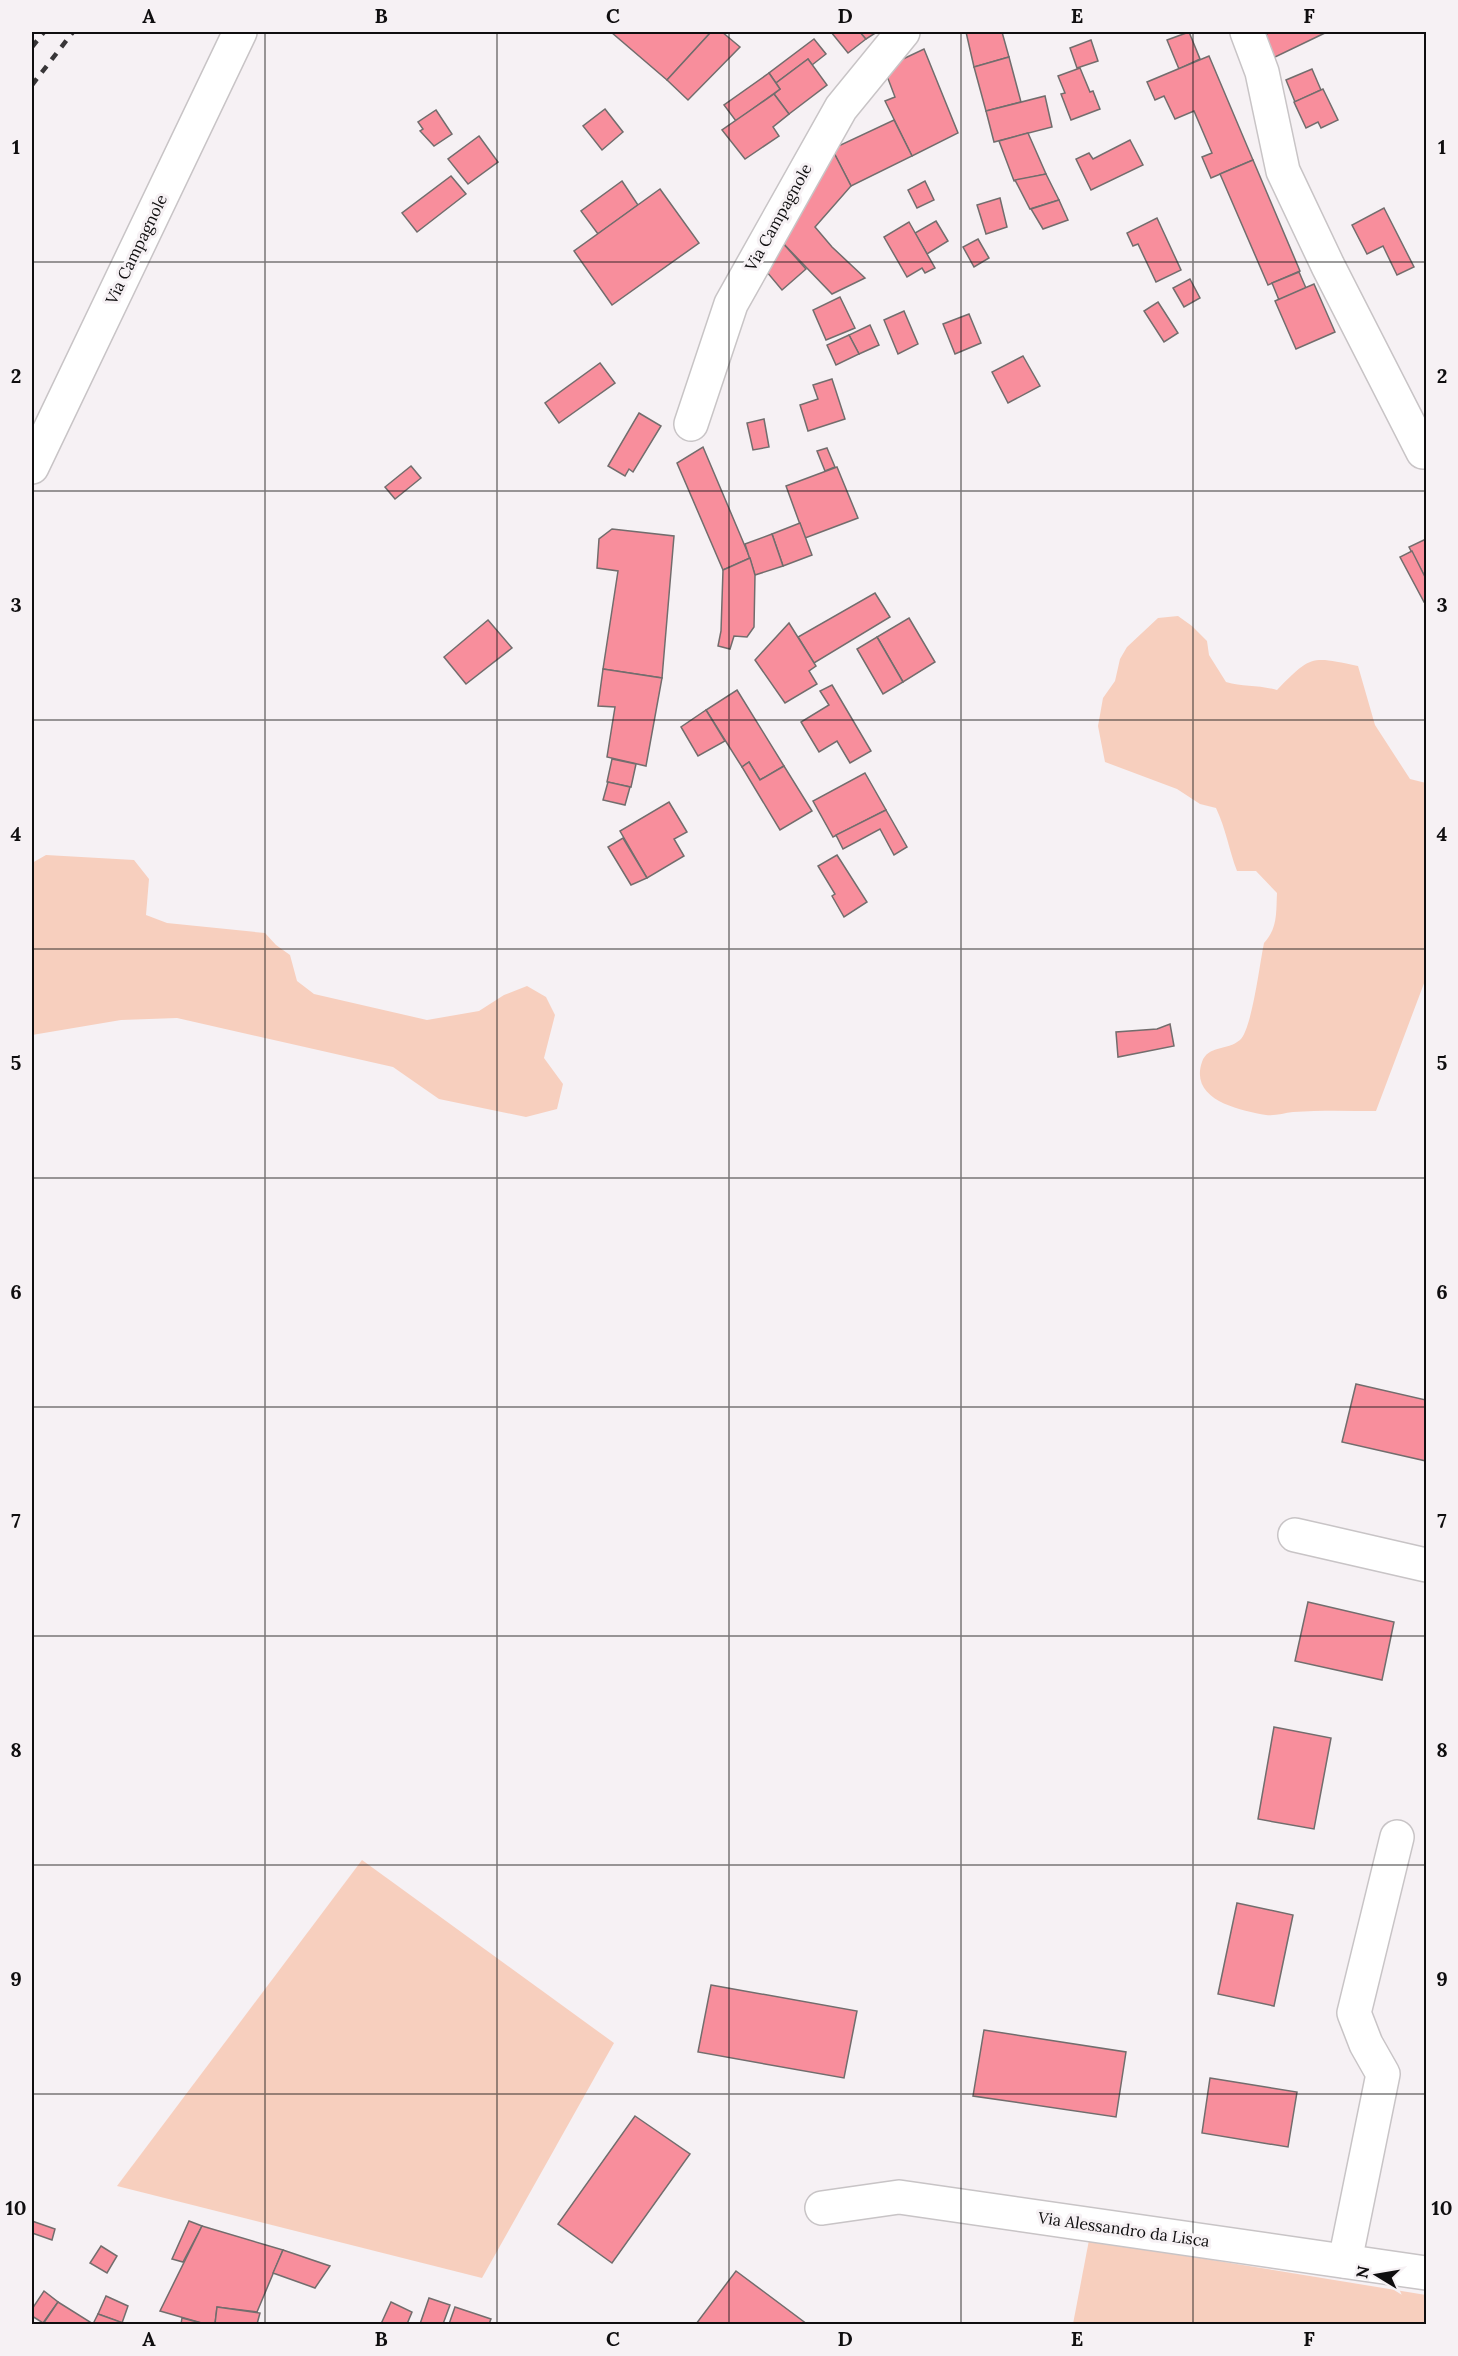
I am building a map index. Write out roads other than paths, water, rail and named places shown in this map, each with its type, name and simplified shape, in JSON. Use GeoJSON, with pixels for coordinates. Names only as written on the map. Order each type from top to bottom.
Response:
{"type":"FeatureCollection","features":[{"type":"Feature","properties":{"kind":"street","name":"Via Campagnole"},"geometry":{"type":"LineString","coordinates":[[32,467],[240,32]]}},
{"type":"Feature","properties":{"kind":"street","name":"Via Campagnole"},"geometry":{"type":"LineString","coordinates":[[691,424],[731,304],[841,108],[903,32]]}},
{"type":"Feature","properties":{"kind":"street"},"geometry":{"type":"LineString","coordinates":[[1247,32],[1262,72],[1283,171],[1328,266],[1424,452]]}},
{"type":"Feature","properties":{"kind":"street"},"geometry":{"type":"LineString","coordinates":[[1295,1535],[1426,1565]]}},
{"type":"Feature","properties":{"kind":"street"},"geometry":{"type":"LineString","coordinates":[[1345,2261],[1383,2074],[1366,2044],[1354,2013],[1397,1837]]}},
{"type":"Feature","properties":{"kind":"street","name":"Via Alessandro da Lisca"},"geometry":{"type":"LineString","coordinates":[[822,2208],[899,2197],[1426,2272]]}},
{"type":"Feature","properties":{"kind":"railway"},"geometry":{"type":"LineString","coordinates":[[32,47],[44,32]]}},
{"type":"Feature","properties":{"kind":"railway"},"geometry":{"type":"LineString","coordinates":[[32,85],[73,32]]}}]}
